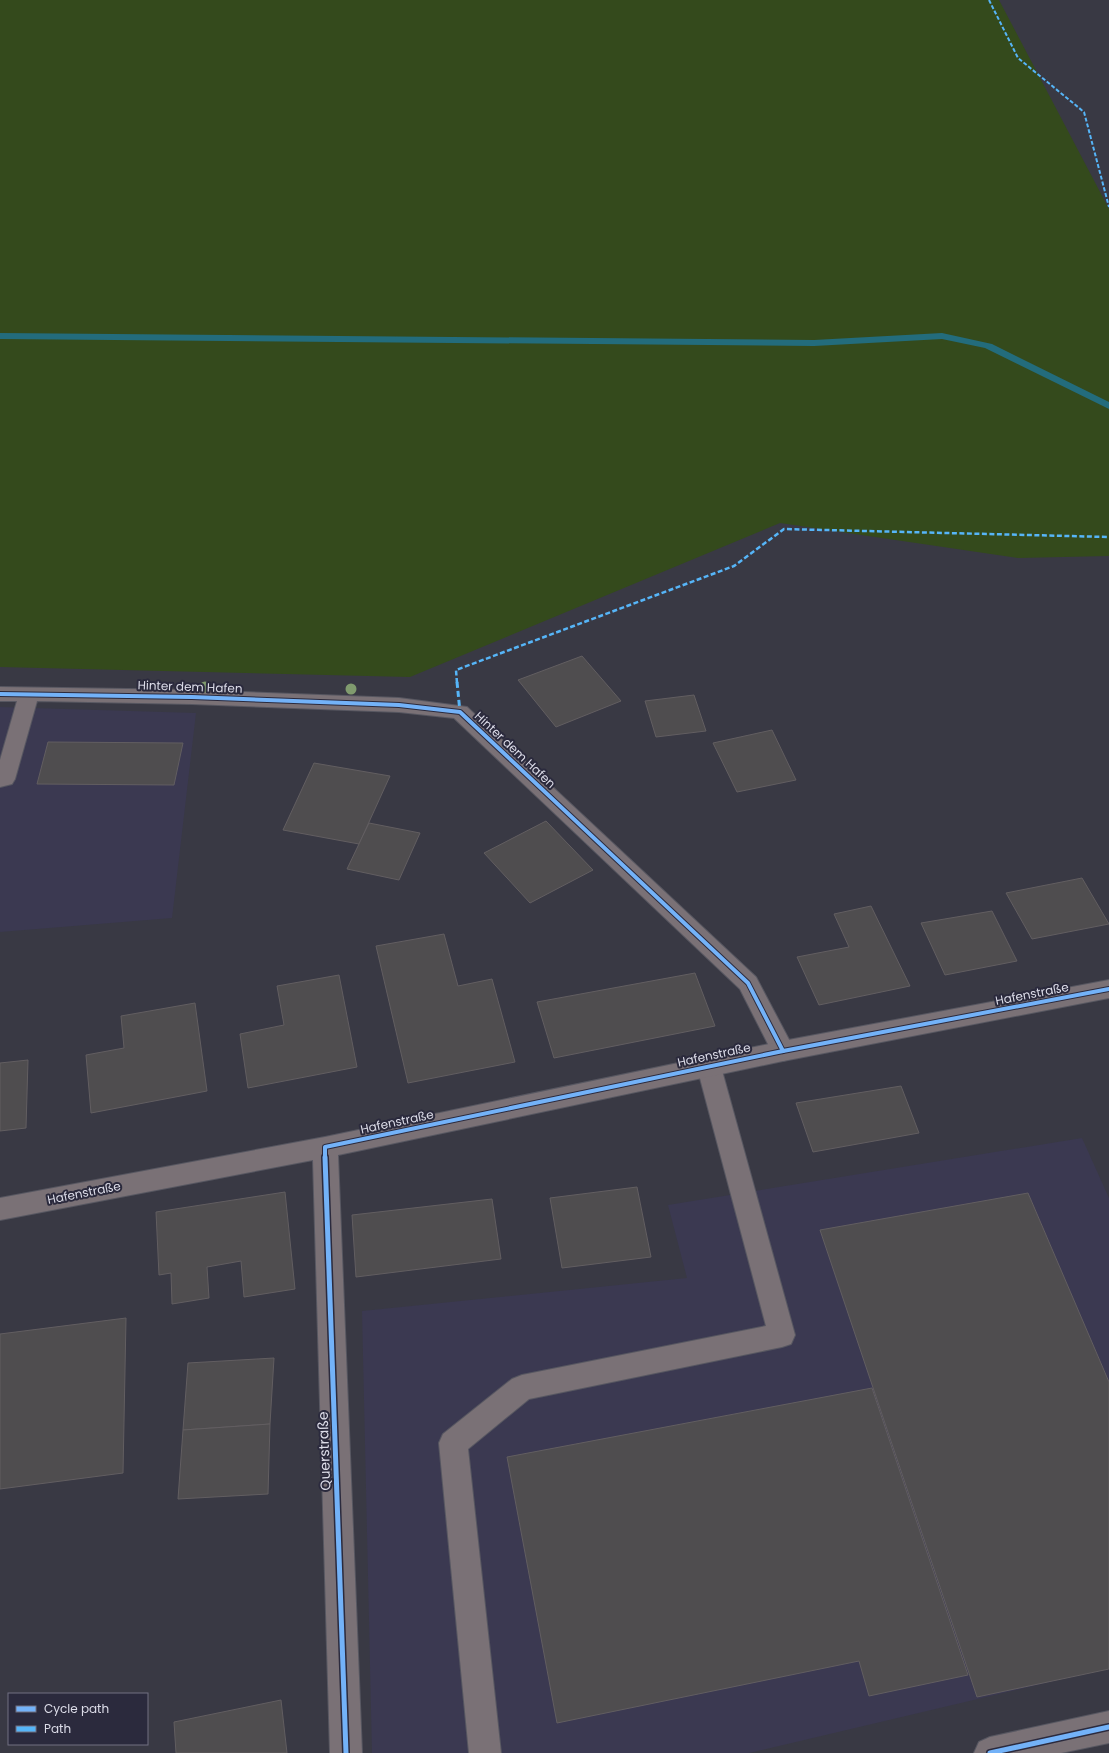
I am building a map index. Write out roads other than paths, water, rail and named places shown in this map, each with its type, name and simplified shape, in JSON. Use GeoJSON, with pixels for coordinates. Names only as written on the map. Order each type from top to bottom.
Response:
{"type":"FeatureCollection","features":[{"type":"Feature","properties":{"kind":"street","name":"Hinter dem Hafen"},"geometry":{"type":"LineString","coordinates":[[0,694],[192,697],[399,704],[460,712],[748,983],[783,1051]]}},
{"type":"Feature","properties":{"kind":"street"},"geometry":{"type":"LineString","coordinates":[[0,780],[5,779],[29,694]]}},
{"type":"Feature","properties":{"kind":"street","name":"Hafenstraße"},"geometry":{"type":"LineString","coordinates":[[0,1209],[325,1147],[783,1051],[1109,989]]}},
{"type":"Feature","properties":{"kind":"street"},"geometry":{"type":"LineString","coordinates":[[485,1753],[453,1443],[522,1388],[782,1334],[709,1066]]}},
{"type":"Feature","properties":{"kind":"street","name":"Querstraße"},"geometry":{"type":"LineString","coordinates":[[325,1147],[346,1753]]}},
{"type":"Feature","properties":{"kind":"street"},"geometry":{"type":"LineString","coordinates":[[990,1753],[1109,1727]]}},
{"type":"Feature","properties":{"kind":"waterway"},"geometry":{"type":"LineString","coordinates":[[0,336],[814,343],[942,336],[988,346],[1109,406]]}}]}
